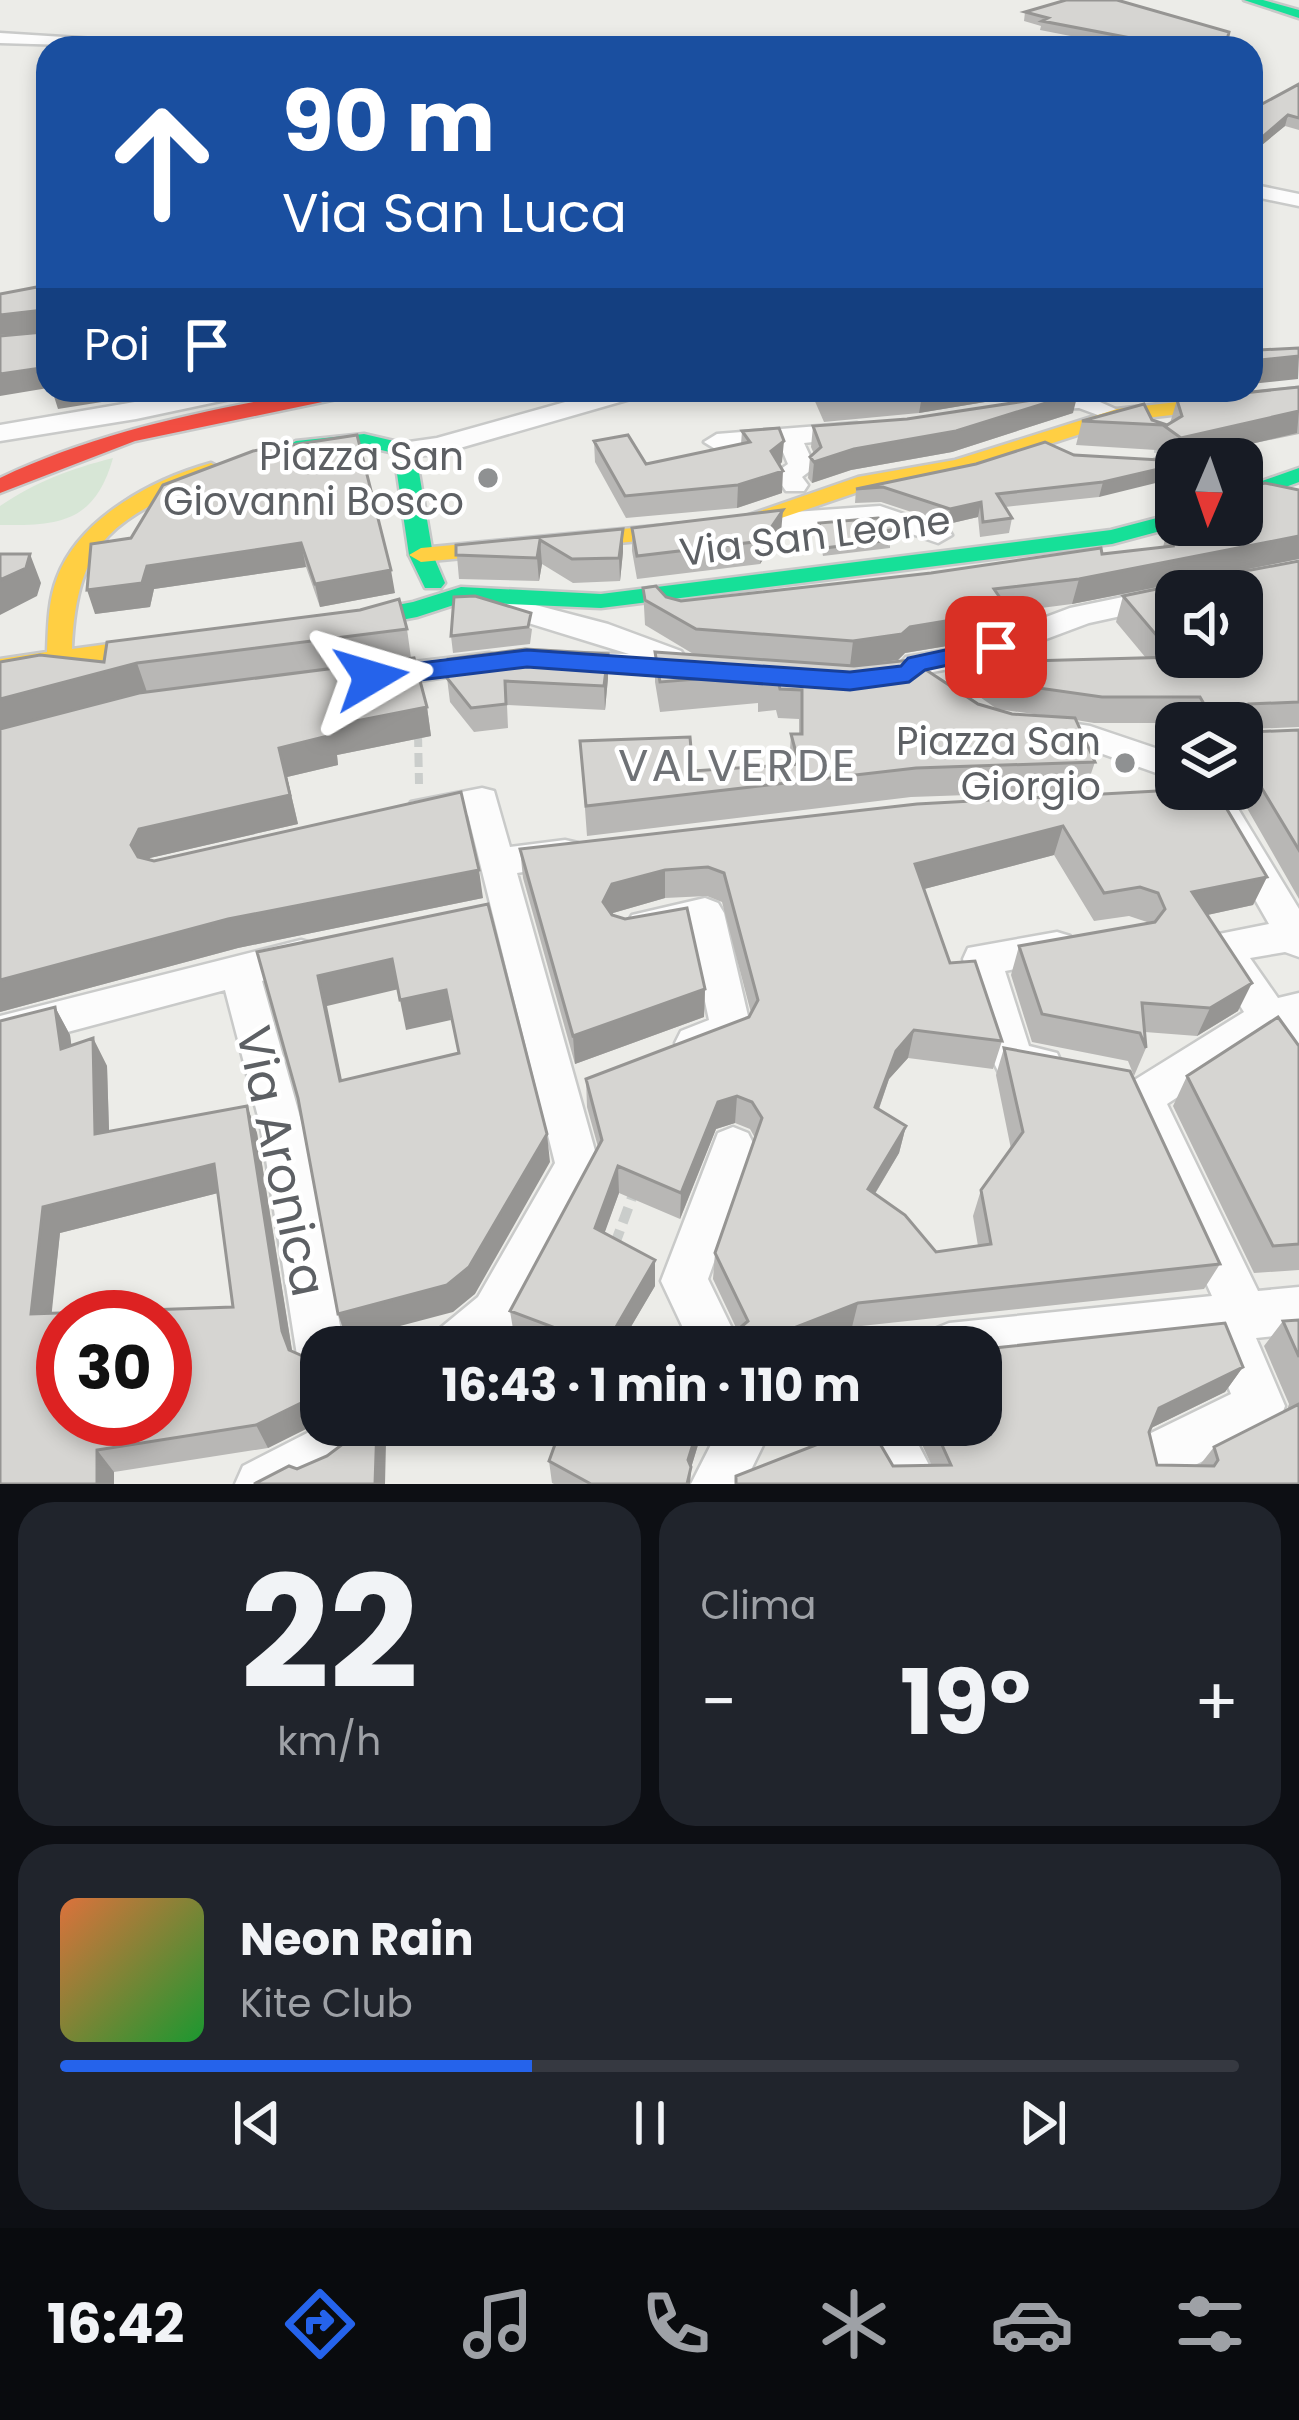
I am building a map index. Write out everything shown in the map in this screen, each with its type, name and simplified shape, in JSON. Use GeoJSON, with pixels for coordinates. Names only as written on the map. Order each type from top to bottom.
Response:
{"type":"FeatureCollection","features":[{"type":"Feature","properties":{"kind":"street"},"geometry":{"type":"LineString","coordinates":[[1250,0],[1299,14]]}},
{"type":"Feature","properties":{"kind":"street"},"geometry":{"type":"LineString","coordinates":[[0,38],[36,40]]}},
{"type":"Feature","properties":{"kind":"street"},"geometry":{"type":"LineString","coordinates":[[1263,192],[1299,200]]}},
{"type":"Feature","properties":{"kind":"street"},"geometry":{"type":"LineString","coordinates":[[743,524],[801,494],[959,466],[1040,441],[1116,403],[1154,437],[1299,394]]}},
{"type":"Feature","properties":{"kind":"street"},"geometry":{"type":"LineString","coordinates":[[0,433],[183,402]]}},
{"type":"Feature","properties":{"kind":"street"},"geometry":{"type":"LineString","coordinates":[[0,486],[44,461],[140,433],[292,402]]}},
{"type":"Feature","properties":{"kind":"street"},"geometry":{"type":"LineString","coordinates":[[59,658],[66,585],[74,562],[89,544],[183,480],[255,455],[359,438],[404,449],[440,446],[593,402]]}},
{"type":"Feature","properties":{"kind":"street"},"geometry":{"type":"LineString","coordinates":[[718,442],[881,429]]}},
{"type":"Feature","properties":{"kind":"street"},"geometry":{"type":"LineString","coordinates":[[788,434],[802,466],[787,474],[801,494]]}},
{"type":"Feature","properties":{"kind":"street"},"geometry":{"type":"LineString","coordinates":[[931,439],[959,466]]}},
{"type":"Feature","properties":{"kind":"street"},"geometry":{"type":"LineString","coordinates":[[1040,441],[1079,457]]}},
{"type":"Feature","properties":{"kind":"street"},"geometry":{"type":"LineString","coordinates":[[404,449],[422,555],[432,582],[632,642],[687,668]]}},
{"type":"Feature","properties":{"kind":"street"},"geometry":{"type":"LineString","coordinates":[[1263,488],[1299,474]]}},
{"type":"Feature","properties":{"kind":"street"},"geometry":{"type":"LineString","coordinates":[[1263,498],[1299,504]]}},
{"type":"Feature","properties":{"kind":"street"},"geometry":{"type":"LineString","coordinates":[[422,555],[880,514],[938,535]]}},
{"type":"Feature","properties":{"kind":"street","name":"Via San Leone"},"geometry":{"type":"LineString","coordinates":[[315,627],[417,609],[461,594],[602,601],[1112,537],[1155,526]]}},
{"type":"Feature","properties":{"kind":"street"},"geometry":{"type":"LineString","coordinates":[[661,594],[680,613],[926,585],[1145,553]]}},
{"type":"Feature","properties":{"kind":"street"},"geometry":{"type":"LineString","coordinates":[[909,673],[917,664],[971,656],[1081,615],[1155,599]]}},
{"type":"Feature","properties":{"kind":"street"},"geometry":{"type":"LineString","coordinates":[[0,668],[190,641]]}},
{"type":"Feature","properties":{"kind":"street"},"geometry":{"type":"LineString","coordinates":[[348,680],[527,658],[731,670]]}},
{"type":"Feature","properties":{"kind":"street"},"geometry":{"type":"LineString","coordinates":[[869,678],[909,673],[947,693]]}},
{"type":"Feature","properties":{"kind":"street"},"geometry":{"type":"LineString","coordinates":[[1006,728],[1053,729],[1125,749],[1155,748]]}},
{"type":"Feature","properties":{"kind":"street"},"geometry":{"type":"LineString","coordinates":[[1125,749],[1155,771]]}},
{"type":"Feature","properties":{"kind":"street"},"geometry":{"type":"LineString","coordinates":[[390,817],[482,800],[577,1165],[495,1314],[480,1326]]}},
{"type":"Feature","properties":{"kind":"street"},"geometry":{"type":"LineString","coordinates":[[1224,810],[1297,939],[1222,947],[1284,1013],[1299,1061]]}},
{"type":"Feature","properties":{"kind":"street"},"geometry":{"type":"LineString","coordinates":[[496,862],[610,850]]}},
{"type":"Feature","properties":{"kind":"street"},"geometry":{"type":"LineString","coordinates":[[464,922],[508,912]]}},
{"type":"Feature","properties":{"kind":"street"},"geometry":{"type":"LineString","coordinates":[[627,928],[705,914],[731,1029],[666,1053]]}},
{"type":"Feature","properties":{"kind":"street"},"geometry":{"type":"LineString","coordinates":[[1072,1071],[1013,1061],[982,958],[1088,942]]}},
{"type":"Feature","properties":{"kind":"street"},"geometry":{"type":"LineString","coordinates":[[0,1033],[239,968],[329,950]]}},
{"type":"Feature","properties":{"kind":"street","name":"Via Aronica"},"geometry":{"type":"LineString","coordinates":[[239,968],[282,1128],[316,1326]]}},
{"type":"Feature","properties":{"kind":"street"},"geometry":{"type":"LineString","coordinates":[[1170,1484],[1163,1454],[1260,1406],[1234,1316],[1143,1097],[1284,1013]]}},
{"type":"Feature","properties":{"kind":"street"},"geometry":{"type":"LineString","coordinates":[[558,1094],[601,1078]]}},
{"type":"Feature","properties":{"kind":"street"},"geometry":{"type":"LineString","coordinates":[[706,1326],[684,1281],[733,1147]]}},
{"type":"Feature","properties":{"kind":"street"},"geometry":{"type":"LineString","coordinates":[[1002,1341],[1299,1310]]}},
{"type":"Feature","properties":{"kind":"street"},"geometry":{"type":"LineString","coordinates":[[261,1484],[323,1446]]}},
{"type":"Feature","properties":{"kind":"street"},"geometry":{"type":"LineString","coordinates":[[717,1484],[737,1446]]}},
{"type":"Feature","properties":{"kind":"street"},"geometry":{"type":"LineString","coordinates":[[892,1446],[913,1484]]}},
{"type":"Feature","properties":{"kind":"path"},"geometry":{"type":"LineString","coordinates":[[417,671],[419,804],[478,795],[482,800]]}},
{"type":"Feature","properties":{"kind":"path"},"geometry":{"type":"LineString","coordinates":[[596,1231],[616,1241],[638,1179]]}},
{"type":"Feature","properties":{"kind":"green space"},"geometry":{"type":"Polygon","coordinates":[[[113,458],[96,496],[72,516],[40,524],[0,525],[0,506],[14,497],[54,477],[113,458]]]}},
{"type":"Feature","properties":{"kind":"building"},"geometry":{"type":"Polygon","coordinates":[[[1066,0],[1117,0],[1229,32],[1228,36],[1120,36],[1042,21],[1048,18],[1025,12],[1066,0]]]}},
{"type":"Feature","properties":{"kind":"building"},"geometry":{"type":"Polygon","coordinates":[[[1299,84],[1299,118],[1288,115],[1263,137],[1263,104],[1299,84]]]}},
{"type":"Feature","properties":{"kind":"building"},"geometry":{"type":"Polygon","coordinates":[[[36,287],[36,311],[0,315],[0,294],[36,287]]]}},
{"type":"Feature","properties":{"kind":"building"},"geometry":{"type":"Polygon","coordinates":[[[36,333],[36,369],[0,374],[0,336],[36,333]]]}},
{"type":"Feature","properties":{"kind":"building"},"geometry":{"type":"Polygon","coordinates":[[[1299,348],[1299,356],[1263,360],[1263,350],[1299,348]]]}},
{"type":"Feature","properties":{"kind":"building"},"geometry":{"type":"Polygon","coordinates":[[[1299,387],[1299,411],[1181,438],[1163,425],[1082,421],[1144,404],[1152,420],[1167,425],[1182,416],[1178,402],[1263,402],[1263,391],[1299,387]]]}},
{"type":"Feature","properties":{"kind":"building"},"geometry":{"type":"Polygon","coordinates":[[[1049,402],[956,431],[854,449],[814,462],[810,457],[821,447],[813,426],[1049,402]]]}},
{"type":"Feature","properties":{"kind":"building"},"geometry":{"type":"Polygon","coordinates":[[[779,428],[784,441],[771,451],[783,471],[738,485],[625,496],[594,441],[628,435],[646,464],[750,442],[742,431],[779,428]]]}},
{"type":"Feature","properties":{"kind":"building"},"geometry":{"type":"Polygon","coordinates":[[[357,435],[391,570],[315,584],[301,543],[147,566],[142,583],[87,590],[91,544],[131,538],[163,485],[253,451],[357,435]]]}},
{"type":"Feature","properties":{"kind":"building"},"geometry":{"type":"Polygon","coordinates":[[[1045,442],[1074,455],[1155,460],[1155,470],[1103,482],[997,494],[1012,518],[983,522],[981,502],[950,509],[883,487],[856,489],[976,464],[1045,442]]]}},
{"type":"Feature","properties":{"kind":"building"},"geometry":{"type":"Polygon","coordinates":[[[1263,484],[1299,490],[1299,536],[1263,543],[1263,484]]]}},
{"type":"Feature","properties":{"kind":"building"},"geometry":{"type":"Polygon","coordinates":[[[783,510],[762,541],[637,556],[632,528],[783,510]]]}},
{"type":"Feature","properties":{"kind":"building"},"geometry":{"type":"Polygon","coordinates":[[[878,518],[903,527],[886,531],[891,540],[824,548],[819,523],[878,518]]]}},
{"type":"Feature","properties":{"kind":"building"},"geometry":{"type":"Polygon","coordinates":[[[623,529],[619,558],[572,559],[540,540],[537,558],[456,555],[456,545],[623,529]]]}},
{"type":"Feature","properties":{"kind":"building"},"geometry":{"type":"Polygon","coordinates":[[[1173,546],[1248,546],[1079,579],[994,589],[1005,605],[970,617],[910,627],[902,634],[853,641],[696,629],[645,600],[643,588],[656,586],[666,597],[681,601],[1101,548],[1102,554],[1173,546]]]}},
{"type":"Feature","properties":{"kind":"building"},"geometry":{"type":"Polygon","coordinates":[[[0,554],[30,554],[26,568],[0,580],[0,554]]]}},
{"type":"Feature","properties":{"kind":"building"},"geometry":{"type":"Polygon","coordinates":[[[1299,561],[1299,702],[1102,697],[1003,683],[952,648],[1011,633],[1028,661],[1155,658],[1155,678],[1263,678],[1263,570],[1251,570],[1299,561]]]}},
{"type":"Feature","properties":{"kind":"building"},"geometry":{"type":"Polygon","coordinates":[[[1155,589],[1155,634],[1123,596],[1155,589]]]}},
{"type":"Feature","properties":{"kind":"building"},"geometry":{"type":"Polygon","coordinates":[[[475,596],[531,613],[528,627],[451,636],[454,597],[475,596]]]}},
{"type":"Feature","properties":{"kind":"building"},"geometry":{"type":"Polygon","coordinates":[[[399,599],[407,629],[137,663],[0,699],[0,662],[40,655],[104,662],[107,642],[360,610],[399,599]]]}},
{"type":"Feature","properties":{"kind":"building"},"geometry":{"type":"Polygon","coordinates":[[[525,649],[608,654],[604,686],[505,681],[506,704],[471,708],[447,678],[448,659],[525,649]]]}},
{"type":"Feature","properties":{"kind":"building"},"geometry":{"type":"Polygon","coordinates":[[[655,652],[854,666],[911,660],[978,704],[1012,714],[1075,718],[1095,762],[916,768],[586,806],[580,741],[690,737],[693,771],[799,764],[791,734],[802,734],[802,690],[780,689],[778,681],[760,683],[760,674],[660,682],[655,652]]]}},
{"type":"Feature","properties":{"kind":"building"},"geometry":{"type":"Polygon","coordinates":[[[414,658],[427,707],[331,726],[332,735],[279,748],[290,795],[139,829],[131,845],[138,857],[154,861],[461,792],[479,870],[228,919],[0,980],[0,729],[139,693],[414,658]]]}},
{"type":"Feature","properties":{"kind":"building"},"geometry":{"type":"Polygon","coordinates":[[[1299,730],[1299,850],[1263,790],[1263,731],[1299,730]]]}},
{"type":"Feature","properties":{"kind":"building"},"geometry":{"type":"Polygon","coordinates":[[[1155,791],[1155,810],[1227,810],[1267,877],[1192,892],[1252,983],[1210,1008],[1142,1003],[1146,1048],[1140,1033],[1042,1014],[1019,946],[1155,922],[1165,909],[1158,893],[1140,887],[1104,893],[1063,826],[915,864],[950,963],[975,961],[1002,1041],[914,1030],[896,1051],[875,1107],[906,1126],[868,1189],[905,1215],[936,1252],[991,1244],[981,1190],[1023,1132],[1004,1048],[1130,1071],[1220,1264],[858,1303],[799,1326],[742,1326],[748,1321],[715,1253],[762,1118],[752,1102],[737,1096],[718,1102],[681,1193],[618,1166],[595,1228],[655,1260],[617,1326],[550,1326],[510,1311],[602,1140],[586,1079],[749,1017],[758,1000],[724,873],[708,867],[665,870],[612,884],[603,902],[612,915],[625,919],[687,908],[705,989],[573,1036],[520,849],[917,804],[1155,791]]]}},
{"type":"Feature","properties":{"kind":"building"},"geometry":{"type":"Polygon","coordinates":[[[488,904],[547,1134],[469,1267],[447,1285],[338,1314],[298,1098],[257,952],[488,904]],[[392,959],[318,976],[340,1081],[459,1053],[446,990],[400,1000],[392,959]]]}},
{"type":"Feature","properties":{"kind":"building"},"geometry":{"type":"Polygon","coordinates":[[[55,1007],[61,1049],[93,1038],[95,1134],[247,1106],[282,1331],[289,1350],[300,1355],[300,1403],[256,1425],[192,1435],[192,1308],[233,1307],[214,1164],[43,1207],[31,1314],[36,1314],[36,1446],[122,1446],[97,1450],[97,1484],[0,1484],[0,1021],[55,1007]]]}},
{"type":"Feature","properties":{"kind":"building"},"geometry":{"type":"Polygon","coordinates":[[[1278,1017],[1299,1046],[1299,1244],[1273,1246],[1187,1076],[1278,1017]]]}},
{"type":"Feature","properties":{"kind":"building"},"geometry":{"type":"Polygon","coordinates":[[[1299,1320],[1299,1357],[1283,1321],[1299,1320]]]}},
{"type":"Feature","properties":{"kind":"building"},"geometry":{"type":"Polygon","coordinates":[[[1225,1323],[1243,1367],[1159,1408],[1149,1432],[1157,1465],[1214,1466],[1218,1460],[1214,1447],[1299,1404],[1299,1484],[736,1484],[736,1476],[813,1446],[881,1446],[893,1466],[951,1465],[942,1446],[1002,1446],[1002,1347],[1225,1323]]]}},
{"type":"Feature","properties":{"kind":"building"},"geometry":{"type":"Polygon","coordinates":[[[340,1446],[376,1446],[375,1484],[254,1484],[289,1466],[297,1469],[340,1446]]]}},
{"type":"Feature","properties":{"kind":"building"},"geometry":{"type":"Polygon","coordinates":[[[554,1446],[692,1446],[687,1484],[591,1484],[549,1461],[554,1446]]]}},
{"type":"Feature","properties":{"kind":"traffic: fast"},"geometry":{"type":"LineString","coordinates":[[1250,0],[1299,14]]}},
{"type":"Feature","properties":{"kind":"traffic: fast"},"geometry":{"type":"LineString","coordinates":[[296,447],[364,440],[404,449],[421,555],[433,583]]}},
{"type":"Feature","properties":{"kind":"traffic: fast"},"geometry":{"type":"LineString","coordinates":[[1263,488],[1299,474]]}},
{"type":"Feature","properties":{"kind":"traffic: fast"},"geometry":{"type":"LineString","coordinates":[[338,624],[417,609],[461,594],[601,601],[1112,537],[1155,526]]}},
{"type":"Feature","properties":{"kind":"traffic: slow"},"geometry":{"type":"LineString","coordinates":[[1263,398],[1299,394]]}},
{"type":"Feature","properties":{"kind":"traffic: slow"},"geometry":{"type":"LineString","coordinates":[[421,555],[743,524],[866,482],[959,466],[1117,415],[1230,402]]}},
{"type":"Feature","properties":{"kind":"traffic: slow"},"geometry":{"type":"LineString","coordinates":[[59,658],[64,595],[79,555],[110,523],[211,469]]}},
{"type":"Feature","properties":{"kind":"traffic: slow"},"geometry":{"type":"LineString","coordinates":[[0,667],[168,644]]}},
{"type":"Feature","properties":{"kind":"traffic: jam"},"geometry":{"type":"LineString","coordinates":[[0,486],[127,436],[286,402]]}},
{"type":"Feature","properties":{"kind":"place","name":"Piazza San Giovanni Bosco"},"geometry":{"type":"Point","coordinates":[488,478]}},
{"type":"Feature","properties":{"kind":"place","name":"Piazza San Giorgio"},"geometry":{"type":"Point","coordinates":[1125,763]}},
{"type":"Feature","properties":{"kind":"district","name":"VALVERDE"},"geometry":{"type":"Point","coordinates":[738,765]}},
{"type":"Feature","properties":{"kind":"route"},"geometry":{"type":"LineString","coordinates":[[371,677],[527,658],[850,681],[909,673],[917,664],[996,647]]}}]}
